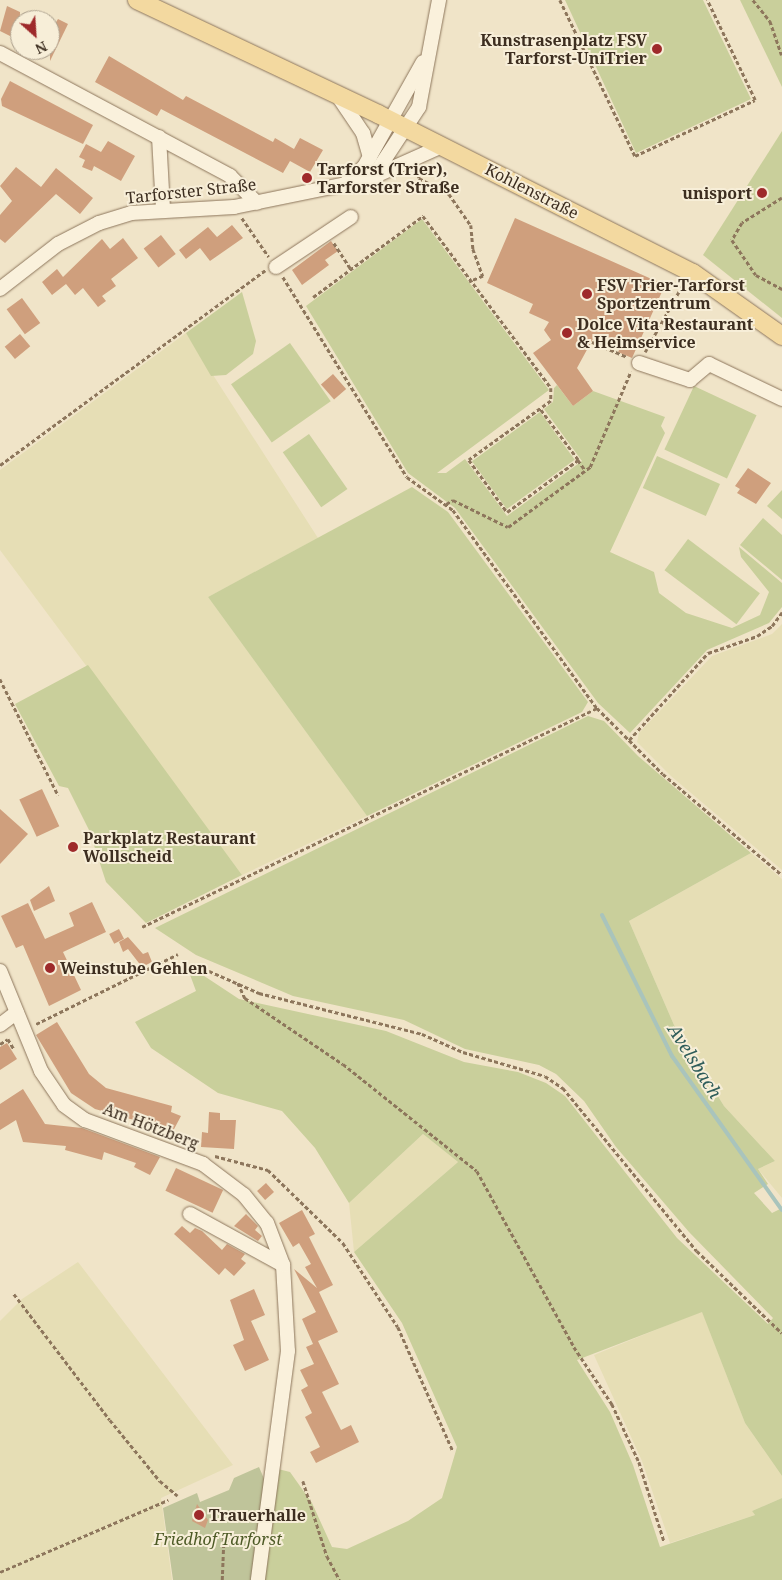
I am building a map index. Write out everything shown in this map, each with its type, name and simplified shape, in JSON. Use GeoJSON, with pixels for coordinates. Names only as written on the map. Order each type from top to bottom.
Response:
{"type":"FeatureCollection","features":[{"type":"Feature","properties":{"kind":"main road","name":"Kohlenstraße"},"geometry":{"type":"LineString","coordinates":[[137,0],[442,146],[693,273],[782,336]]}},
{"type":"Feature","properties":{"kind":"street"},"geometry":{"type":"LineString","coordinates":[[366,180],[388,160],[399,125],[424,60],[439,0]]}},
{"type":"Feature","properties":{"kind":"street"},"geometry":{"type":"LineString","coordinates":[[0,53],[230,176],[257,203]]}},
{"type":"Feature","properties":{"kind":"street"},"geometry":{"type":"LineString","coordinates":[[345,184],[399,125],[419,107],[424,60]]}},
{"type":"Feature","properties":{"kind":"street"},"geometry":{"type":"LineString","coordinates":[[338,96],[363,134],[370,157]]}},
{"type":"Feature","properties":{"kind":"street"},"geometry":{"type":"LineString","coordinates":[[159,137],[163,209]]}},
{"type":"Feature","properties":{"kind":"street","name":"Tarforster Straße"},"geometry":{"type":"LineString","coordinates":[[0,289],[58,244],[99,223],[163,209],[234,207],[366,180],[442,146]]}},
{"type":"Feature","properties":{"kind":"street"},"geometry":{"type":"LineString","coordinates":[[275,266],[351,217]]}},
{"type":"Feature","properties":{"kind":"street"},"geometry":{"type":"LineString","coordinates":[[637,362],[690,380],[709,364],[782,399]]}},
{"type":"Feature","properties":{"kind":"street","name":"Am Hötzberg"},"geometry":{"type":"LineString","coordinates":[[0,970],[49,1086],[78,1115],[203,1164],[254,1206],[267,1223],[283,1265],[288,1351],[258,1580]]}},
{"type":"Feature","properties":{"kind":"street"},"geometry":{"type":"LineString","coordinates":[[0,1025],[17,1012]]}},
{"type":"Feature","properties":{"kind":"street"},"geometry":{"type":"LineString","coordinates":[[190,1214],[283,1265]]}},
{"type":"Feature","properties":{"kind":"path"},"geometry":{"type":"LineString","coordinates":[[560,0],[635,156],[755,100],[707,0]]}},
{"type":"Feature","properties":{"kind":"path"},"geometry":{"type":"LineString","coordinates":[[753,0],[770,21],[782,55]]}},
{"type":"Feature","properties":{"kind":"path"},"geometry":{"type":"LineString","coordinates":[[419,170],[418,178],[449,194],[471,225],[473,249],[483,276],[470,281]]}},
{"type":"Feature","properties":{"kind":"path"},"geometry":{"type":"LineString","coordinates":[[782,198],[742,223],[732,240],[756,275],[782,289]]}},
{"type":"Feature","properties":{"kind":"path"},"geometry":{"type":"LineString","coordinates":[[234,207],[275,266],[407,476],[446,504],[597,708],[629,740],[782,875]]}},
{"type":"Feature","properties":{"kind":"path"},"geometry":{"type":"LineString","coordinates":[[313,297],[423,216],[551,388],[551,401],[468,460],[507,512],[578,460]]}},
{"type":"Feature","properties":{"kind":"path"},"geometry":{"type":"LineString","coordinates":[[337,247],[351,269]]}},
{"type":"Feature","properties":{"kind":"path"},"geometry":{"type":"LineString","coordinates":[[0,464],[275,266]]}},
{"type":"Feature","properties":{"kind":"path"},"geometry":{"type":"LineString","coordinates":[[446,504],[453,500],[508,526],[585,470],[637,362],[682,286]]}},
{"type":"Feature","properties":{"kind":"path"},"geometry":{"type":"LineString","coordinates":[[592,342],[637,362]]}},
{"type":"Feature","properties":{"kind":"path"},"geometry":{"type":"LineString","coordinates":[[540,409],[585,470]]}},
{"type":"Feature","properties":{"kind":"path"},"geometry":{"type":"LineString","coordinates":[[629,740],[708,653],[757,636],[782,612]]}},
{"type":"Feature","properties":{"kind":"path"},"geometry":{"type":"LineString","coordinates":[[0,679],[58,795]]}},
{"type":"Feature","properties":{"kind":"path"},"geometry":{"type":"LineString","coordinates":[[142,927],[597,708]]}},
{"type":"Feature","properties":{"kind":"path"},"geometry":{"type":"LineString","coordinates":[[24,1029],[178,954]]}},
{"type":"Feature","properties":{"kind":"path"},"geometry":{"type":"LineString","coordinates":[[210,971],[238,983],[356,1020],[397,1026],[557,1084],[575,1099],[691,1244],[782,1333]]}},
{"type":"Feature","properties":{"kind":"path"},"geometry":{"type":"LineString","coordinates":[[238,983],[245,998],[342,1064],[477,1172],[574,1347],[612,1404],[639,1462],[664,1541]]}},
{"type":"Feature","properties":{"kind":"path"},"geometry":{"type":"LineString","coordinates":[[0,1044],[8,1039],[14,1049]]}},
{"type":"Feature","properties":{"kind":"path"},"geometry":{"type":"LineString","coordinates":[[203,1164],[215,1156],[268,1170],[343,1243],[398,1327],[453,1451]]}},
{"type":"Feature","properties":{"kind":"path"},"geometry":{"type":"LineString","coordinates":[[14,1294],[110,1420],[178,1496]]}},
{"type":"Feature","properties":{"kind":"path"},"geometry":{"type":"LineString","coordinates":[[303,1481],[327,1556],[340,1580]]}},
{"type":"Feature","properties":{"kind":"path"},"geometry":{"type":"LineString","coordinates":[[0,1572],[168,1500]]}},
{"type":"Feature","properties":{"kind":"path"},"geometry":{"type":"LineString","coordinates":[[222,1580],[224,1530]]}},
{"type":"Feature","properties":{"kind":"shaded area"},"geometry":{"type":"Polygon","coordinates":[[[186,333],[318,538],[208,597],[367,816],[242,875],[0,550],[0,470],[186,333]]]}},
{"type":"Feature","properties":{"kind":"shaded area"},"geometry":{"type":"Polygon","coordinates":[[[782,624],[782,870],[671,776],[637,742],[639,733],[712,656],[772,634],[782,624]]]}},
{"type":"Feature","properties":{"kind":"shaded area"},"geometry":{"type":"Polygon","coordinates":[[[751,853],[782,879],[782,1198],[758,1169],[775,1161],[724,1106],[674,1025],[629,921],[751,853]]]}},
{"type":"Feature","properties":{"kind":"shaded area"},"geometry":{"type":"Polygon","coordinates":[[[423,1134],[458,1162],[354,1252],[349,1203],[423,1134]]]}},
{"type":"Feature","properties":{"kind":"shaded area"},"geometry":{"type":"Polygon","coordinates":[[[78,1262],[233,1465],[161,1498],[172,1580],[0,1580],[0,1321],[22,1299],[78,1262]]]}},
{"type":"Feature","properties":{"kind":"shaded area"},"geometry":{"type":"Polygon","coordinates":[[[702,1311],[745,1423],[782,1476],[782,1498],[752,1511],[755,1515],[670,1543],[642,1461],[594,1355],[702,1311]]]}},
{"type":"Feature","properties":{"kind":"green space","name":"Kunstrasenplatz FSV Tarforst-UniTrier"},"geometry":{"type":"Polygon","coordinates":[[[565,0],[703,0],[751,99],[636,153],[565,0]]]}},
{"type":"Feature","properties":{"kind":"green space"},"geometry":{"type":"Polygon","coordinates":[[[740,0],[782,0],[782,87],[740,0]]]}},
{"type":"Feature","properties":{"kind":"green space","name":"unisport"},"geometry":{"type":"Polygon","coordinates":[[[782,131],[782,318],[703,255],[782,131]]]}},
{"type":"Feature","properties":{"kind":"green space"},"geometry":{"type":"Polygon","coordinates":[[[422,219],[549,390],[437,473],[446,473],[465,459],[507,516],[582,461],[544,409],[553,402],[554,388],[557,385],[573,406],[593,391],[665,417],[661,426],[665,433],[610,552],[654,572],[659,593],[686,613],[732,628],[760,615],[769,592],[741,557],[739,547],[782,583],[782,607],[769,623],[707,650],[630,733],[598,703],[455,508],[408,473],[306,306],[422,219]]]}},
{"type":"Feature","properties":{"kind":"green space"},"geometry":{"type":"Polygon","coordinates":[[[242,292],[256,341],[253,354],[226,375],[211,376],[186,333],[242,292]]]}},
{"type":"Feature","properties":{"kind":"green space"},"geometry":{"type":"Polygon","coordinates":[[[290,343],[331,401],[272,442],[231,384],[290,343]]]}},
{"type":"Feature","properties":{"kind":"green space"},"geometry":{"type":"Polygon","coordinates":[[[694,386],[757,415],[727,479],[664,449],[694,386]]]}},
{"type":"Feature","properties":{"kind":"green space"},"geometry":{"type":"Polygon","coordinates":[[[540,412],[575,460],[507,509],[472,461],[540,412]]]}},
{"type":"Feature","properties":{"kind":"green space"},"geometry":{"type":"Polygon","coordinates":[[[309,434],[347,489],[321,507],[283,452],[309,434]]]}},
{"type":"Feature","properties":{"kind":"green space"},"geometry":{"type":"Polygon","coordinates":[[[657,456],[720,484],[706,516],[643,488],[657,456]]]}},
{"type":"Feature","properties":{"kind":"green space"},"geometry":{"type":"Polygon","coordinates":[[[412,487],[448,512],[588,702],[582,712],[367,816],[208,597],[412,487]]]}},
{"type":"Feature","properties":{"kind":"green space"},"geometry":{"type":"Polygon","coordinates":[[[782,490],[782,519],[767,506],[782,490]]]}},
{"type":"Feature","properties":{"kind":"green space"},"geometry":{"type":"Polygon","coordinates":[[[763,518],[782,535],[782,580],[740,545],[763,518]]]}},
{"type":"Feature","properties":{"kind":"green space"},"geometry":{"type":"Polygon","coordinates":[[[688,539],[760,593],[736,624],[665,570],[688,539]]]}},
{"type":"Feature","properties":{"kind":"green space"},"geometry":{"type":"Polygon","coordinates":[[[88,665],[242,875],[146,923],[106,882],[89,830],[68,788],[59,786],[15,704],[88,665]]]}},
{"type":"Feature","properties":{"kind":"green space"},"geometry":{"type":"Polygon","coordinates":[[[588,716],[604,721],[638,756],[751,853],[629,921],[674,1025],[724,1106],[775,1161],[758,1169],[768,1184],[754,1193],[772,1213],[782,1208],[782,1476],[745,1423],[702,1312],[577,1360],[610,1412],[633,1465],[660,1547],[755,1515],[752,1511],[782,1498],[782,1580],[264,1580],[278,1469],[290,1472],[312,1503],[332,1547],[347,1549],[408,1521],[442,1498],[457,1447],[402,1323],[354,1252],[458,1162],[423,1134],[349,1203],[315,1148],[282,1111],[218,1093],[151,1048],[135,1022],[196,991],[186,964],[239,999],[386,1031],[464,1062],[518,1072],[546,1083],[565,1096],[677,1238],[768,1324],[773,1318],[689,1232],[616,1147],[584,1101],[556,1074],[539,1065],[465,1049],[404,1020],[293,996],[196,955],[155,928],[588,716]]]}},
{"type":"Feature","properties":{"kind":"green space","name":"Friedhof Tarforst"},"geometry":{"type":"Polygon","coordinates":[[[259,1467],[265,1481],[255,1580],[173,1580],[163,1508],[197,1493],[200,1502],[229,1490],[234,1478],[259,1467]]]}},
{"type":"Feature","properties":{"kind":"building"},"geometry":{"type":"Polygon","coordinates":[[[7,6],[16,10],[10,10],[10,36],[0,31],[7,6]]]}},
{"type":"Feature","properties":{"kind":"building"},"geometry":{"type":"Polygon","coordinates":[[[60,20],[68,24],[60,40],[60,20]]]}},
{"type":"Feature","properties":{"kind":"building"},"geometry":{"type":"Polygon","coordinates":[[[109,56],[183,100],[186,96],[273,142],[275,138],[294,149],[300,138],[323,150],[310,172],[290,161],[283,173],[161,109],[157,116],[95,82],[109,56]]]}},
{"type":"Feature","properties":{"kind":"building"},"geometry":{"type":"Polygon","coordinates":[[[10,81],[93,125],[83,144],[2,106],[1,99],[10,81]]]}},
{"type":"Feature","properties":{"kind":"building"},"geometry":{"type":"Polygon","coordinates":[[[108,141],[135,156],[121,181],[94,166],[92,171],[82,167],[85,160],[79,157],[86,144],[101,152],[108,141]]]}},
{"type":"Feature","properties":{"kind":"building"},"geometry":{"type":"Polygon","coordinates":[[[16,167],[41,187],[56,168],[93,198],[80,214],[56,194],[5,243],[0,239],[0,215],[12,201],[0,186],[16,167]]]}},
{"type":"Feature","properties":{"kind":"building","name":"FSV Trier-Tarforst Sportzentrum"},"geometry":{"type":"Polygon","coordinates":[[[515,218],[665,285],[632,358],[618,352],[621,347],[595,335],[577,368],[593,391],[573,406],[533,353],[551,340],[544,330],[549,322],[529,313],[533,304],[487,283],[515,218]]]}},
{"type":"Feature","properties":{"kind":"building"},"geometry":{"type":"Polygon","coordinates":[[[232,225],[243,238],[210,261],[200,248],[186,259],[179,250],[208,227],[217,237],[232,225]]]}},
{"type":"Feature","properties":{"kind":"building"},"geometry":{"type":"Polygon","coordinates":[[[161,235],[176,254],[158,267],[144,249],[161,235]]]}},
{"type":"Feature","properties":{"kind":"building"},"geometry":{"type":"Polygon","coordinates":[[[123,238],[138,258],[111,279],[116,286],[102,296],[106,301],[98,307],[83,288],[75,295],[66,284],[52,295],[42,282],[57,269],[63,277],[102,239],[110,249],[123,238]]]}},
{"type":"Feature","properties":{"kind":"building"},"geometry":{"type":"Polygon","coordinates":[[[331,241],[338,251],[325,260],[329,265],[302,285],[292,270],[331,241]]]}},
{"type":"Feature","properties":{"kind":"building"},"geometry":{"type":"Polygon","coordinates":[[[22,298],[40,323],[25,334],[7,309],[22,298]]]}},
{"type":"Feature","properties":{"kind":"building"},"geometry":{"type":"Polygon","coordinates":[[[20,334],[30,346],[15,359],[5,347],[20,334]]]}},
{"type":"Feature","properties":{"kind":"building"},"geometry":{"type":"Polygon","coordinates":[[[333,374],[346,389],[334,400],[321,384],[333,374]]]}},
{"type":"Feature","properties":{"kind":"building"},"geometry":{"type":"Polygon","coordinates":[[[748,468],[771,483],[756,504],[737,493],[740,489],[735,486],[748,468]]]}},
{"type":"Feature","properties":{"kind":"building"},"geometry":{"type":"Polygon","coordinates":[[[42,789],[59,826],[37,837],[19,800],[42,789]]]}},
{"type":"Feature","properties":{"kind":"building"},"geometry":{"type":"Polygon","coordinates":[[[0,809],[28,834],[0,864],[0,809]]]}},
{"type":"Feature","properties":{"kind":"building"},"geometry":{"type":"Polygon","coordinates":[[[49,886],[55,901],[34,911],[30,900],[49,886]]]}},
{"type":"Feature","properties":{"kind":"building"},"geometry":{"type":"Polygon","coordinates":[[[92,902],[106,932],[63,952],[81,990],[49,1006],[23,945],[16,948],[1,916],[28,903],[45,939],[74,926],[69,913],[92,902]]]}},
{"type":"Feature","properties":{"kind":"building"},"geometry":{"type":"Polygon","coordinates":[[[119,929],[124,939],[114,944],[109,934],[119,929]]]}},
{"type":"Feature","properties":{"kind":"building"},"geometry":{"type":"Polygon","coordinates":[[[128,937],[143,954],[148,952],[152,962],[142,967],[128,949],[123,952],[119,942],[128,937]]]}},
{"type":"Feature","properties":{"kind":"building"},"geometry":{"type":"Polygon","coordinates":[[[57,1022],[89,1074],[106,1088],[172,1106],[171,1112],[181,1116],[173,1131],[95,1109],[71,1093],[36,1035],[57,1022]]]}},
{"type":"Feature","properties":{"kind":"building"},"geometry":{"type":"Polygon","coordinates":[[[7,1043],[17,1059],[0,1070],[0,1047],[7,1043]]]}},
{"type":"Feature","properties":{"kind":"building"},"geometry":{"type":"Polygon","coordinates":[[[23,1089],[45,1124],[82,1128],[160,1157],[150,1175],[134,1167],[136,1163],[104,1152],[102,1160],[65,1150],[66,1146],[23,1142],[16,1120],[0,1130],[0,1104],[23,1089]]]}},
{"type":"Feature","properties":{"kind":"building"},"geometry":{"type":"Polygon","coordinates":[[[209,1112],[220,1113],[220,1120],[236,1120],[234,1149],[201,1147],[202,1132],[208,1133],[209,1112]]]}},
{"type":"Feature","properties":{"kind":"building"},"geometry":{"type":"Polygon","coordinates":[[[176,1168],[223,1190],[213,1213],[165,1191],[176,1168]]]}},
{"type":"Feature","properties":{"kind":"building"},"geometry":{"type":"Polygon","coordinates":[[[266,1183],[274,1192],[265,1200],[257,1191],[266,1183]]]}},
{"type":"Feature","properties":{"kind":"building"},"geometry":{"type":"Polygon","coordinates":[[[302,1210],[315,1234],[309,1237],[333,1285],[319,1292],[338,1332],[318,1341],[339,1384],[322,1392],[341,1430],[351,1425],[359,1442],[316,1463],[310,1452],[320,1447],[305,1417],[312,1413],[301,1390],[308,1386],[300,1370],[314,1364],[306,1347],[313,1344],[302,1319],[316,1312],[294,1269],[317,1288],[305,1267],[311,1264],[299,1243],[293,1247],[279,1223],[302,1210]]]}},
{"type":"Feature","properties":{"kind":"building"},"geometry":{"type":"Polygon","coordinates":[[[246,1214],[258,1226],[255,1230],[262,1236],[258,1241],[234,1226],[246,1214]]]}},
{"type":"Feature","properties":{"kind":"building"},"geometry":{"type":"Polygon","coordinates":[[[182,1226],[190,1233],[195,1228],[202,1231],[222,1250],[227,1244],[245,1254],[241,1259],[246,1263],[234,1276],[225,1268],[219,1275],[174,1234],[182,1226]]]}},
{"type":"Feature","properties":{"kind":"building"},"geometry":{"type":"Polygon","coordinates":[[[254,1289],[265,1315],[251,1321],[269,1360],[245,1371],[233,1345],[244,1340],[230,1300],[254,1289]]]}},
{"type":"Feature","properties":{"kind":"building","name":"Trauerhalle"},"geometry":{"type":"Polygon","coordinates":[[[197,1504],[208,1520],[205,1528],[192,1521],[197,1504]]]}},
{"type":"Feature","properties":{"kind":"waterway","name":"Avelsbach"},"geometry":{"type":"LineString","coordinates":[[602,915],[672,1056],[782,1210]]}},
{"type":"Feature","properties":{"kind":"place","name":"Kunstrasenplatz FSV Tarforst-UniTrier"},"geometry":{"type":"Point","coordinates":[657,49]}},
{"type":"Feature","properties":{"kind":"place","name":"Tarforst (Trier), Tarforster Straße"},"geometry":{"type":"Point","coordinates":[307,178]}},
{"type":"Feature","properties":{"kind":"place","name":"unisport"},"geometry":{"type":"Point","coordinates":[762,193]}},
{"type":"Feature","properties":{"kind":"place","name":"FSV Trier-Tarforst Sportzentrum"},"geometry":{"type":"Point","coordinates":[587,294]}},
{"type":"Feature","properties":{"kind":"place","name":"Dolce Vita Restaurant & Heimservice"},"geometry":{"type":"Point","coordinates":[567,333]}},
{"type":"Feature","properties":{"kind":"place","name":"Parkplatz Restaurant Wollscheid"},"geometry":{"type":"Point","coordinates":[73,847]}},
{"type":"Feature","properties":{"kind":"place","name":"Weinstube Gehlen"},"geometry":{"type":"Point","coordinates":[50,968]}},
{"type":"Feature","properties":{"kind":"place","name":"Trauerhalle"},"geometry":{"type":"Point","coordinates":[199,1515]}}]}
